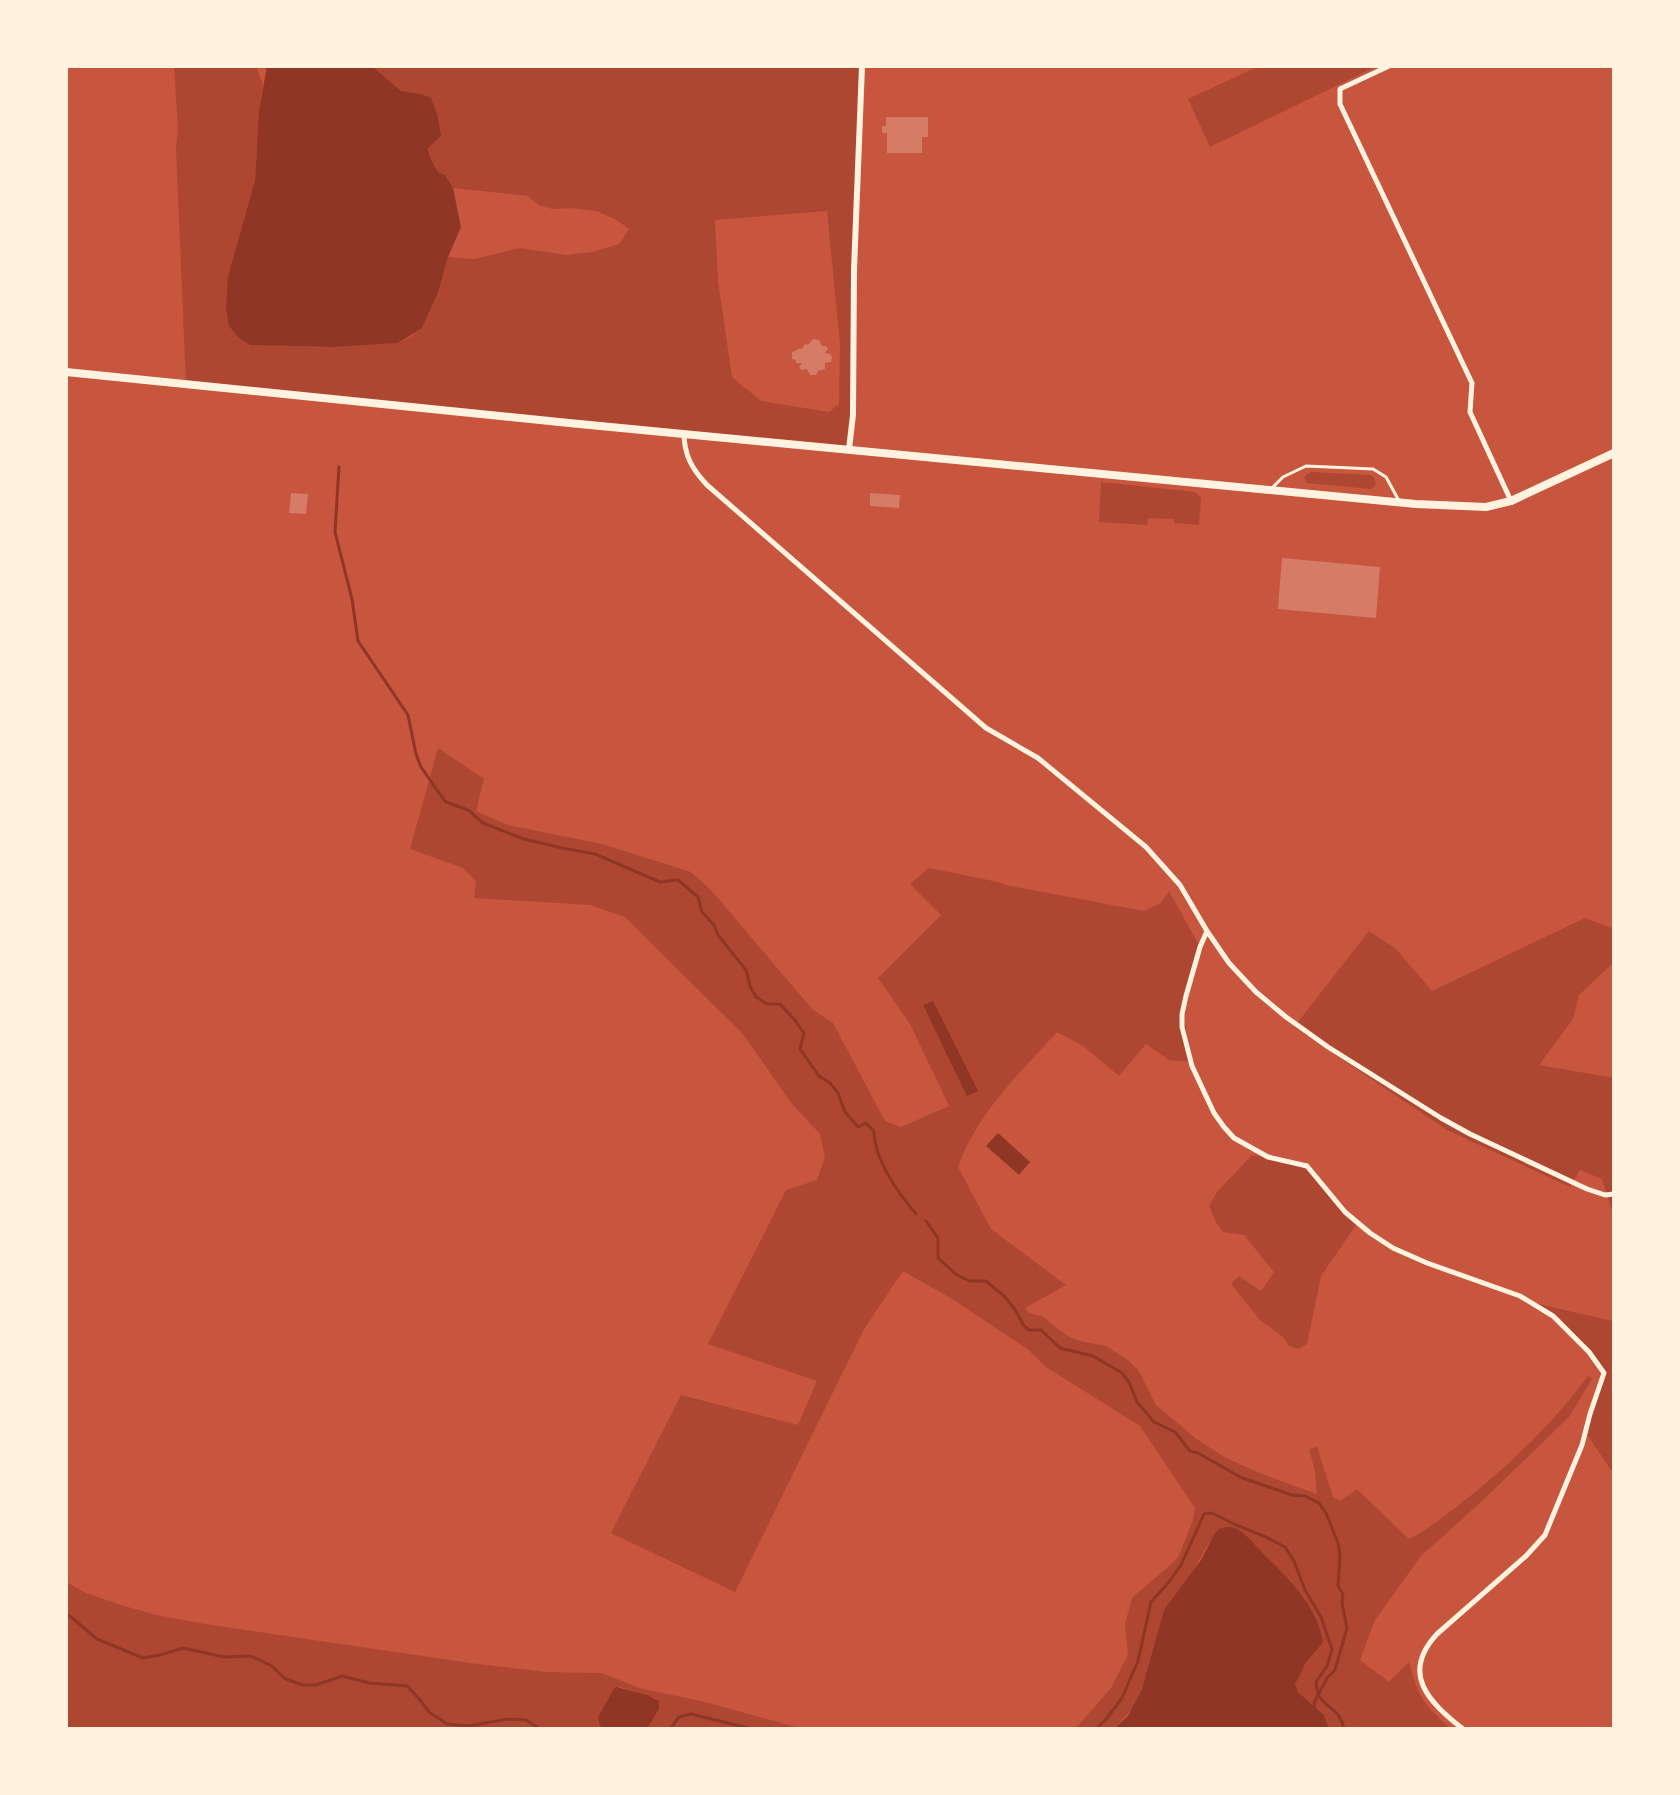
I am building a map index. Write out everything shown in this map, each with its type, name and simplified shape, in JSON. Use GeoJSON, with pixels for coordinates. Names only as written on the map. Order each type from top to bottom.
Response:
{"type":"FeatureCollection","features":[{"type":"Feature","properties":{"kind":"main road"},"geometry":{"type":"LineString","coordinates":[[66,372],[1271,490],[1486,507],[1511,501],[1614,453]]}},
{"type":"Feature","properties":{"kind":"street"},"geometry":{"type":"LineString","coordinates":[[849,449],[853,415],[854,270],[862,66]]}},
{"type":"Feature","properties":{"kind":"street"},"geometry":{"type":"LineString","coordinates":[[1389,66],[1340,89],[1340,104],[1472,383],[1470,412],[1511,501]]}},
{"type":"Feature","properties":{"kind":"street"},"geometry":{"type":"LineString","coordinates":[[684,433],[687,458],[707,485],[986,728],[1038,758],[1137,839],[1174,878],[1229,963],[1256,992],[1286,1017],[1428,1111],[1470,1134],[1587,1189],[1605,1195],[1614,1194]]}},
{"type":"Feature","properties":{"kind":"street"},"geometry":{"type":"LineString","coordinates":[[1207,931],[1186,996],[1182,1027],[1192,1066],[1224,1127],[1247,1146],[1268,1157],[1307,1166],[1345,1212],[1393,1248],[1507,1290],[1553,1316],[1589,1352],[1604,1373],[1582,1445],[1545,1535],[1526,1556],[1437,1634],[1421,1657],[1419,1672],[1426,1694],[1463,1729]]}},
{"type":"Feature","properties":{"kind":"lane"},"geometry":{"type":"LineString","coordinates":[[1271,490],[1283,477],[1306,466],[1373,469],[1386,477],[1400,502]]}},
{"type":"Feature","properties":{"kind":"shaded area"},"geometry":{"type":"Polygon","coordinates":[[[174,66],[256,66],[263,85],[255,180],[228,276],[279,346],[398,343],[422,328],[438,294],[448,257],[474,259],[520,248],[566,255],[592,252],[619,244],[629,229],[596,211],[553,209],[540,206],[528,196],[453,188],[445,175],[438,172],[430,157],[421,94],[401,91],[372,66],[862,66],[849,448],[186,383],[176,149],[178,129],[174,66]],[[827,211],[715,220],[718,281],[732,377],[761,401],[829,412],[839,404],[840,344],[827,211]]]}},
{"type":"Feature","properties":{"kind":"shaded area"},"geometry":{"type":"Polygon","coordinates":[[[267,66],[372,66],[401,91],[431,98],[441,136],[428,148],[430,157],[438,172],[445,175],[453,188],[461,227],[422,328],[398,343],[333,347],[250,345],[229,326],[226,308],[228,276],[255,180],[259,111],[267,66]]]}},
{"type":"Feature","properties":{"kind":"shaded area"},"geometry":{"type":"Polygon","coordinates":[[[1259,66],[1377,66],[1210,147],[1188,99],[1259,66]]]}},
{"type":"Feature","properties":{"kind":"shaded area"},"geometry":{"type":"Polygon","coordinates":[[[1311,472],[1369,475],[1374,477],[1376,484],[1371,489],[1307,483],[1304,477],[1311,472]]]}},
{"type":"Feature","properties":{"kind":"shaded area"},"geometry":{"type":"Polygon","coordinates":[[[1101,482],[1195,492],[1201,498],[1199,525],[1174,523],[1174,519],[1148,518],[1147,525],[1099,522],[1101,482]]]}},
{"type":"Feature","properties":{"kind":"shaded area"},"geometry":{"type":"Polygon","coordinates":[[[438,748],[484,779],[476,811],[508,825],[602,844],[691,872],[711,890],[812,1009],[833,1023],[885,1121],[901,1127],[949,1106],[910,1024],[878,978],[941,915],[910,884],[929,868],[1144,911],[1161,903],[1169,891],[1200,947],[1182,1009],[1193,1062],[1169,1060],[1146,1044],[1119,1076],[1083,1046],[1057,1032],[988,1111],[958,1167],[991,1229],[1066,1285],[1025,1308],[1029,1313],[1042,1316],[1066,1335],[1106,1346],[1128,1360],[1139,1371],[1156,1405],[1198,1440],[1226,1458],[1317,1494],[1309,1449],[1317,1447],[1333,1497],[1340,1501],[1357,1489],[1409,1539],[1438,1521],[1492,1478],[1543,1430],[1588,1376],[1592,1379],[1569,1417],[1421,1556],[1375,1620],[1360,1660],[1389,1682],[1409,1662],[1423,1700],[1451,1729],[1329,1729],[1320,1711],[1298,1691],[1295,1680],[1322,1636],[1317,1624],[1281,1572],[1251,1542],[1228,1527],[1208,1544],[1192,1574],[1164,1610],[1147,1678],[1132,1709],[1114,1729],[1075,1729],[1111,1688],[1128,1655],[1125,1624],[1132,1598],[1178,1558],[1195,1508],[1140,1426],[1046,1367],[1026,1348],[954,1300],[903,1271],[864,1329],[735,1592],[611,1533],[681,1395],[798,1425],[817,1381],[708,1344],[786,1190],[817,1180],[825,1157],[820,1134],[792,1104],[743,1034],[625,917],[590,905],[474,898],[476,881],[463,868],[410,849],[438,748]]]}},
{"type":"Feature","properties":{"kind":"shaded area"},"geometry":{"type":"Polygon","coordinates":[[[1585,918],[1614,929],[1614,962],[1579,995],[1573,1019],[1539,1065],[1614,1078],[1614,1217],[1602,1179],[1580,1170],[1570,1187],[1447,1130],[1294,1027],[1369,931],[1396,949],[1432,991],[1585,918]]]}},
{"type":"Feature","properties":{"kind":"shaded area"},"geometry":{"type":"Polygon","coordinates":[[[933,1001],[978,1091],[967,1096],[923,1005],[933,1001]]]}},
{"type":"Feature","properties":{"kind":"shaded area"},"geometry":{"type":"Polygon","coordinates":[[[998,1133],[1030,1162],[1019,1175],[986,1146],[998,1133]]]}},
{"type":"Feature","properties":{"kind":"shaded area"},"geometry":{"type":"Polygon","coordinates":[[[1252,1155],[1294,1162],[1310,1172],[1356,1225],[1321,1276],[1307,1344],[1298,1349],[1289,1346],[1283,1337],[1260,1320],[1231,1284],[1239,1276],[1261,1291],[1274,1272],[1244,1235],[1223,1232],[1209,1206],[1217,1192],[1252,1155]]]}},
{"type":"Feature","properties":{"kind":"shaded area"},"geometry":{"type":"Polygon","coordinates":[[[1530,1302],[1612,1321],[1614,1307],[1614,1467],[1611,1470],[1588,1436],[1589,1413],[1602,1374],[1581,1341],[1559,1317],[1530,1302]]]}},
{"type":"Feature","properties":{"kind":"shaded area"},"geometry":{"type":"Polygon","coordinates":[[[1225,1527],[1237,1529],[1249,1539],[1290,1581],[1315,1616],[1323,1642],[1306,1663],[1295,1684],[1298,1692],[1324,1715],[1329,1729],[1114,1729],[1128,1716],[1142,1689],[1164,1610],[1201,1560],[1215,1533],[1225,1527]]]}},
{"type":"Feature","properties":{"kind":"shaded area"},"geometry":{"type":"Polygon","coordinates":[[[66,1582],[86,1593],[124,1606],[205,1624],[470,1663],[546,1672],[602,1673],[639,1688],[705,1702],[803,1729],[647,1729],[659,1709],[658,1701],[620,1687],[613,1690],[598,1717],[603,1729],[66,1729],[66,1582]]]}},
{"type":"Feature","properties":{"kind":"shaded area"},"geometry":{"type":"Polygon","coordinates":[[[616,1687],[659,1701],[659,1709],[647,1729],[603,1729],[599,1724],[598,1717],[616,1687]]]}},
{"type":"Feature","properties":{"kind":"building"},"geometry":{"type":"Polygon","coordinates":[[[886,117],[928,117],[928,137],[922,137],[922,153],[887,153],[887,133],[882,133],[886,117]]]}},
{"type":"Feature","properties":{"kind":"building"},"geometry":{"type":"Polygon","coordinates":[[[813,339],[826,346],[828,349],[825,353],[832,357],[831,362],[825,363],[825,369],[810,375],[807,369],[801,370],[799,367],[802,363],[792,359],[792,352],[802,349],[813,339]]]}},
{"type":"Feature","properties":{"kind":"building"},"geometry":{"type":"Polygon","coordinates":[[[291,493],[308,494],[306,514],[289,513],[291,493]]]}},
{"type":"Feature","properties":{"kind":"building"},"geometry":{"type":"Polygon","coordinates":[[[870,493],[900,495],[899,508],[870,506],[870,493]]]}},
{"type":"Feature","properties":{"kind":"building"},"geometry":{"type":"Polygon","coordinates":[[[1282,558],[1380,567],[1376,618],[1278,609],[1282,558]]]}},
{"type":"Feature","properties":{"kind":"waterway"},"geometry":{"type":"LineString","coordinates":[[339,467],[335,532],[352,599],[358,641],[408,715],[421,767],[439,793],[446,802],[468,810],[483,823],[524,839],[595,854],[660,882],[678,880],[698,897],[702,912],[746,970],[756,997],[767,1004],[780,1004],[794,1019],[804,1033],[800,1049],[819,1076],[838,1093],[845,1112],[858,1127],[866,1123],[874,1131],[883,1164],[916,1214]]}},
{"type":"Feature","properties":{"kind":"waterway"},"geometry":{"type":"LineString","coordinates":[[926,1221],[938,1238],[938,1258],[957,1275],[970,1281],[986,1281],[1004,1296],[1029,1330],[1041,1330],[1060,1348],[1093,1356],[1122,1373],[1137,1402],[1154,1422],[1175,1432],[1190,1451],[1240,1477],[1319,1503],[1338,1543],[1338,1586],[1343,1594],[1347,1628],[1335,1670],[1327,1678],[1314,1703],[1315,1708]]}},
{"type":"Feature","properties":{"kind":"waterway"},"geometry":{"type":"LineString","coordinates":[[1096,1729],[1122,1698],[1138,1661],[1151,1602],[1181,1565],[1204,1514],[1212,1513],[1285,1547],[1294,1561],[1305,1590],[1321,1617],[1332,1649],[1327,1666],[1316,1682],[1319,1695],[1339,1716],[1344,1729]]}},
{"type":"Feature","properties":{"kind":"waterway"},"geometry":{"type":"LineString","coordinates":[[66,1615],[97,1639],[143,1658],[183,1648],[224,1657],[251,1656],[272,1666],[284,1678],[302,1685],[316,1685],[342,1676],[369,1683],[407,1686],[429,1712],[447,1724],[468,1726],[508,1719],[526,1720],[540,1729]]}},
{"type":"Feature","properties":{"kind":"waterway"},"geometry":{"type":"LineString","coordinates":[[670,1729],[679,1717],[691,1714],[752,1729]]}}]}
